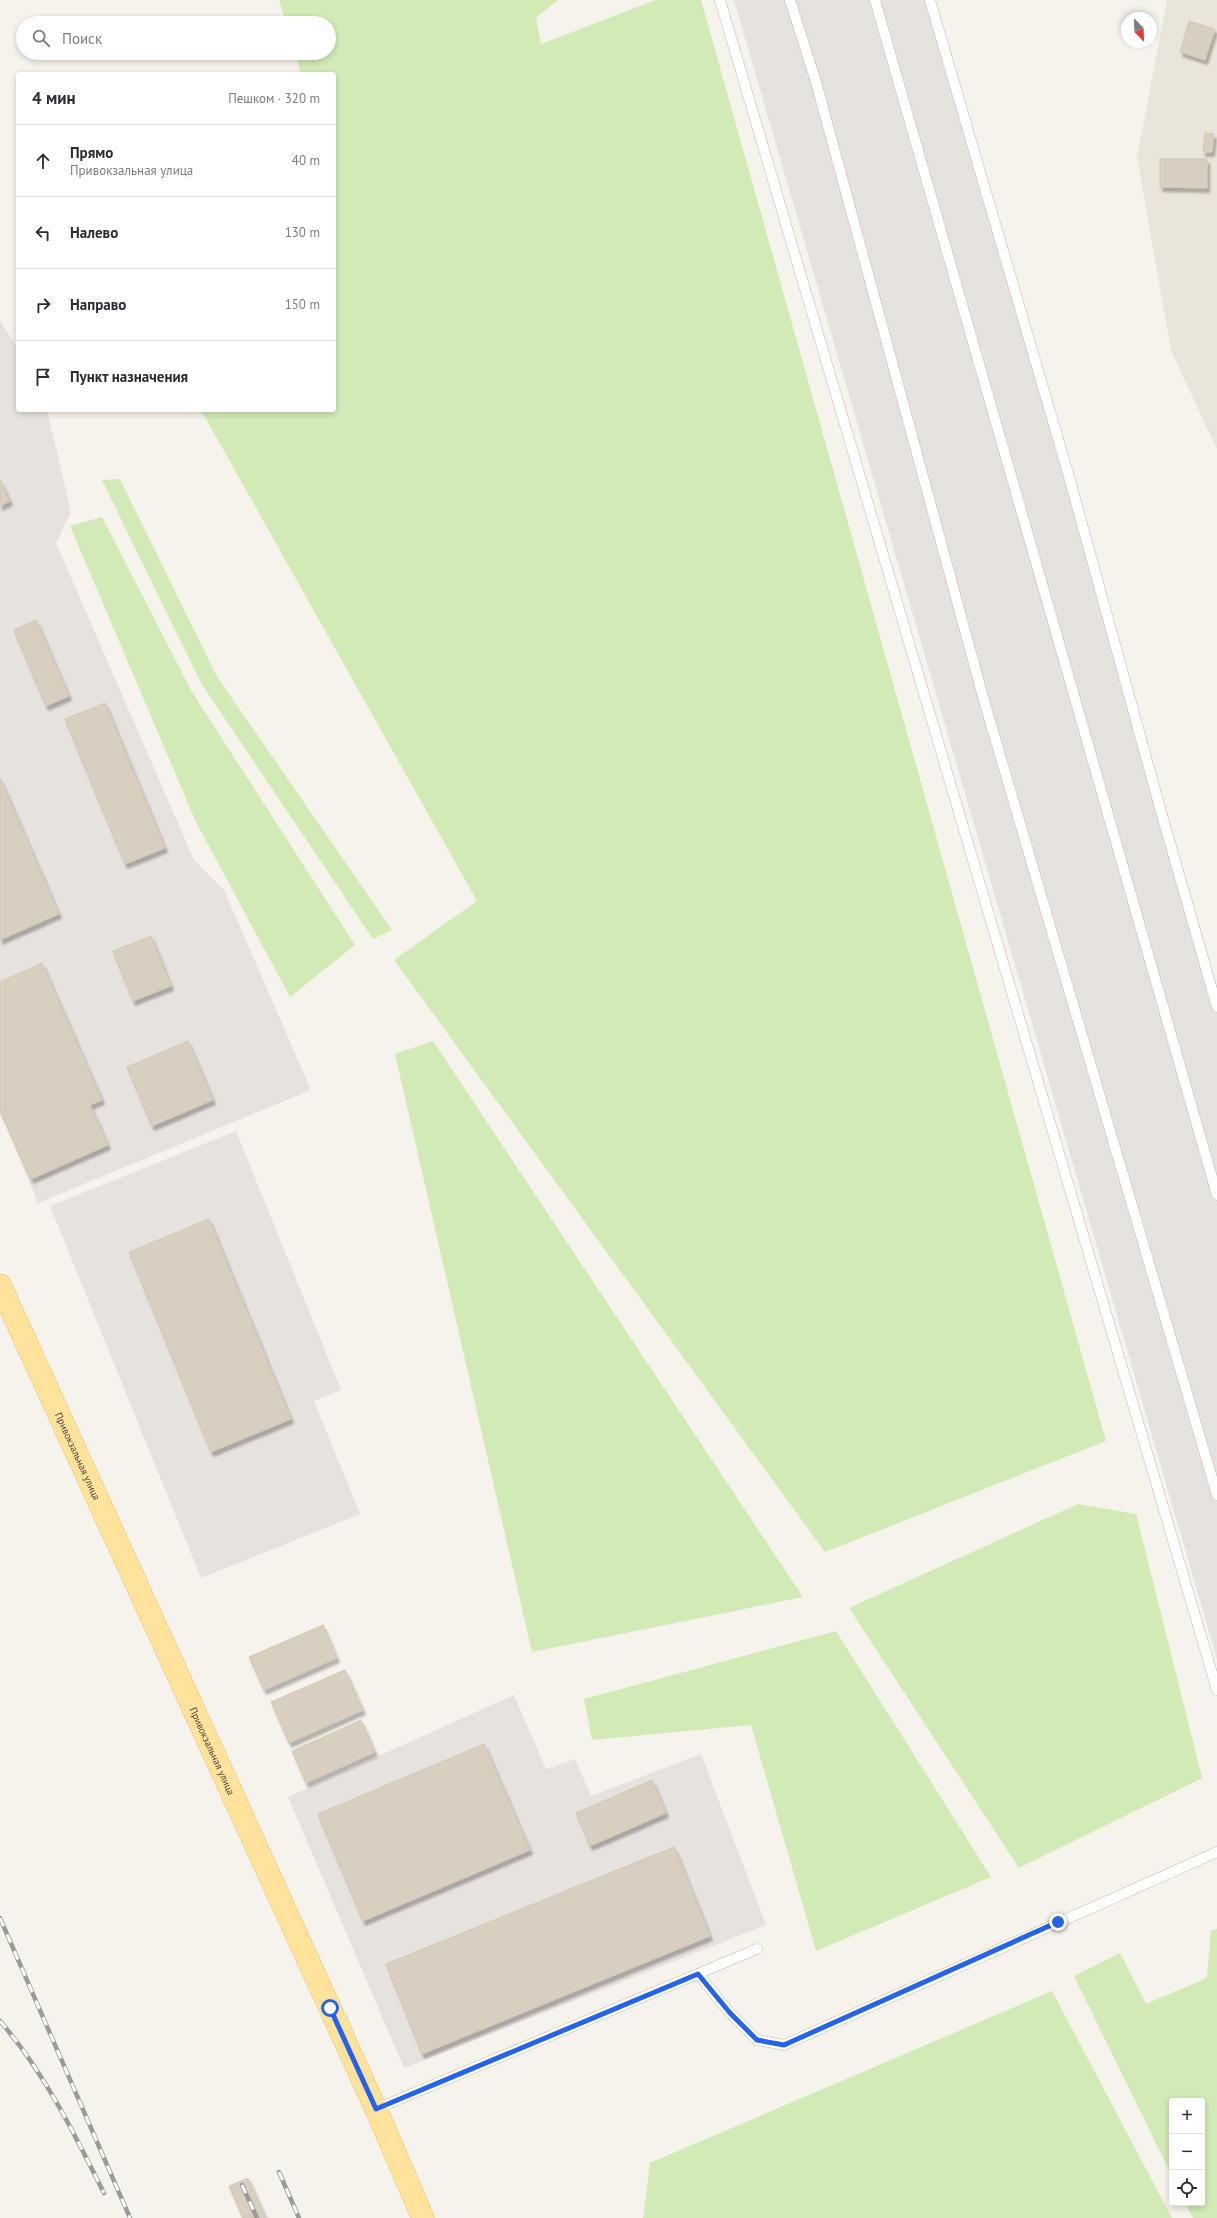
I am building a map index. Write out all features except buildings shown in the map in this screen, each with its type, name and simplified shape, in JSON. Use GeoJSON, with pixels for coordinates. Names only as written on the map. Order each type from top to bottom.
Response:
{"type":"FeatureCollection","features":[{"type":"Feature","properties":{"kind":"main road","name":"Привокзальная улица"},"geometry":{"type":"LineString","coordinates":[[0,1285],[376,2109],[423,2218]]}},
{"type":"Feature","properties":{"kind":"lane"},"geometry":{"type":"LineString","coordinates":[[720,0],[1217,1690]]}},
{"type":"Feature","properties":{"kind":"lane"},"geometry":{"type":"LineString","coordinates":[[790,0],[816,82],[983,697],[1217,1495]]}},
{"type":"Feature","properties":{"kind":"lane"},"geometry":{"type":"LineString","coordinates":[[875,0],[1217,1195]]}},
{"type":"Feature","properties":{"kind":"lane"},"geometry":{"type":"LineString","coordinates":[[930,0],[1068,473],[1217,1007]]}},
{"type":"Feature","properties":{"kind":"lane"},"geometry":{"type":"LineString","coordinates":[[698,1974],[730,2013],[757,2040],[784,2045],[1217,1852]]}},
{"type":"Feature","properties":{"kind":"lane"},"geometry":{"type":"LineString","coordinates":[[376,2109],[757,1949]]}},
{"type":"Feature","properties":{"kind":"shaded area"},"geometry":{"type":"Polygon","coordinates":[[[734,0],[930,0],[1217,986],[1217,1659],[734,0]]]}},
{"type":"Feature","properties":{"kind":"shaded area"},"geometry":{"type":"Polygon","coordinates":[[[1167,0],[1217,0],[1217,449],[1171,351],[1137,157],[1167,0]]]}},
{"type":"Feature","properties":{"kind":"shaded area"},"geometry":{"type":"Polygon","coordinates":[[[0,320],[16,346],[16,412],[47,412],[71,512],[56,543],[194,860],[224,890],[311,1090],[38,1203],[0,1111],[0,320]]]}},
{"type":"Feature","properties":{"kind":"shaded area"},"geometry":{"type":"Polygon","coordinates":[[[236,1131],[341,1390],[314,1401],[360,1514],[201,1578],[50,1206],[236,1131]]]}},
{"type":"Feature","properties":{"kind":"shaded area"},"geometry":{"type":"Polygon","coordinates":[[[514,1695],[546,1769],[575,1759],[591,1796],[701,1754],[766,1925],[404,2068],[288,1797],[514,1695]]]}},
{"type":"Feature","properties":{"kind":"green space"},"geometry":{"type":"Polygon","coordinates":[[[279,0],[559,0],[536,17],[541,44],[656,0],[701,0],[1106,1441],[825,1552],[394,960],[477,901],[202,412],[336,412],[336,72],[300,72],[297,60],[336,60],[336,16],[284,16],[279,0]]]}},
{"type":"Feature","properties":{"kind":"green space"},"geometry":{"type":"Polygon","coordinates":[[[120,479],[216,675],[392,930],[373,939],[201,683],[102,480],[120,479]]]}},
{"type":"Feature","properties":{"kind":"green space"},"geometry":{"type":"Polygon","coordinates":[[[102,517],[192,692],[355,945],[290,997],[196,822],[70,526],[102,517]]]}},
{"type":"Feature","properties":{"kind":"green space"},"geometry":{"type":"Polygon","coordinates":[[[433,1041],[803,1597],[532,1652],[395,1054],[433,1041]]]}},
{"type":"Feature","properties":{"kind":"green space"},"geometry":{"type":"Polygon","coordinates":[[[1078,1504],[1136,1514],[1202,1778],[1019,1868],[849,1608],[1078,1504]]]}},
{"type":"Feature","properties":{"kind":"green space"},"geometry":{"type":"Polygon","coordinates":[[[836,1631],[991,1877],[816,1951],[751,1725],[592,1740],[584,1699],[836,1631]]]}},
{"type":"Feature","properties":{"kind":"green space"},"geometry":{"type":"Polygon","coordinates":[[[1217,1929],[1217,2218],[1193,2218],[1187,2206],[1205,2206],[1205,2098],[1169,2098],[1169,2170],[1074,1976],[1120,1953],[1146,2004],[1207,1978],[1211,1930],[1217,1929]]]}},
{"type":"Feature","properties":{"kind":"green space"},"geometry":{"type":"Polygon","coordinates":[[[1052,1991],[1172,2218],[643,2218],[650,2163],[1052,1991]]]}},
{"type":"Feature","properties":{"kind":"railway"},"geometry":{"type":"LineString","coordinates":[[0,1918],[130,2218]]}},
{"type":"Feature","properties":{"kind":"railway"},"geometry":{"type":"LineString","coordinates":[[0,2021],[31,2061],[44,2082],[70,2126],[104,2193]]}},
{"type":"Feature","properties":{"kind":"railway"},"geometry":{"type":"LineString","coordinates":[[279,2172],[299,2218]]}},
{"type":"Feature","properties":{"kind":"railway"},"geometry":{"type":"LineString","coordinates":[[242,2185],[257,2218]]}},
{"type":"Feature","properties":{"kind":"route"},"geometry":{"type":"LineString","coordinates":[[330,2008],[376,2109],[698,1974],[730,2013],[757,2040],[784,2045],[1058,1922]]}}]}
